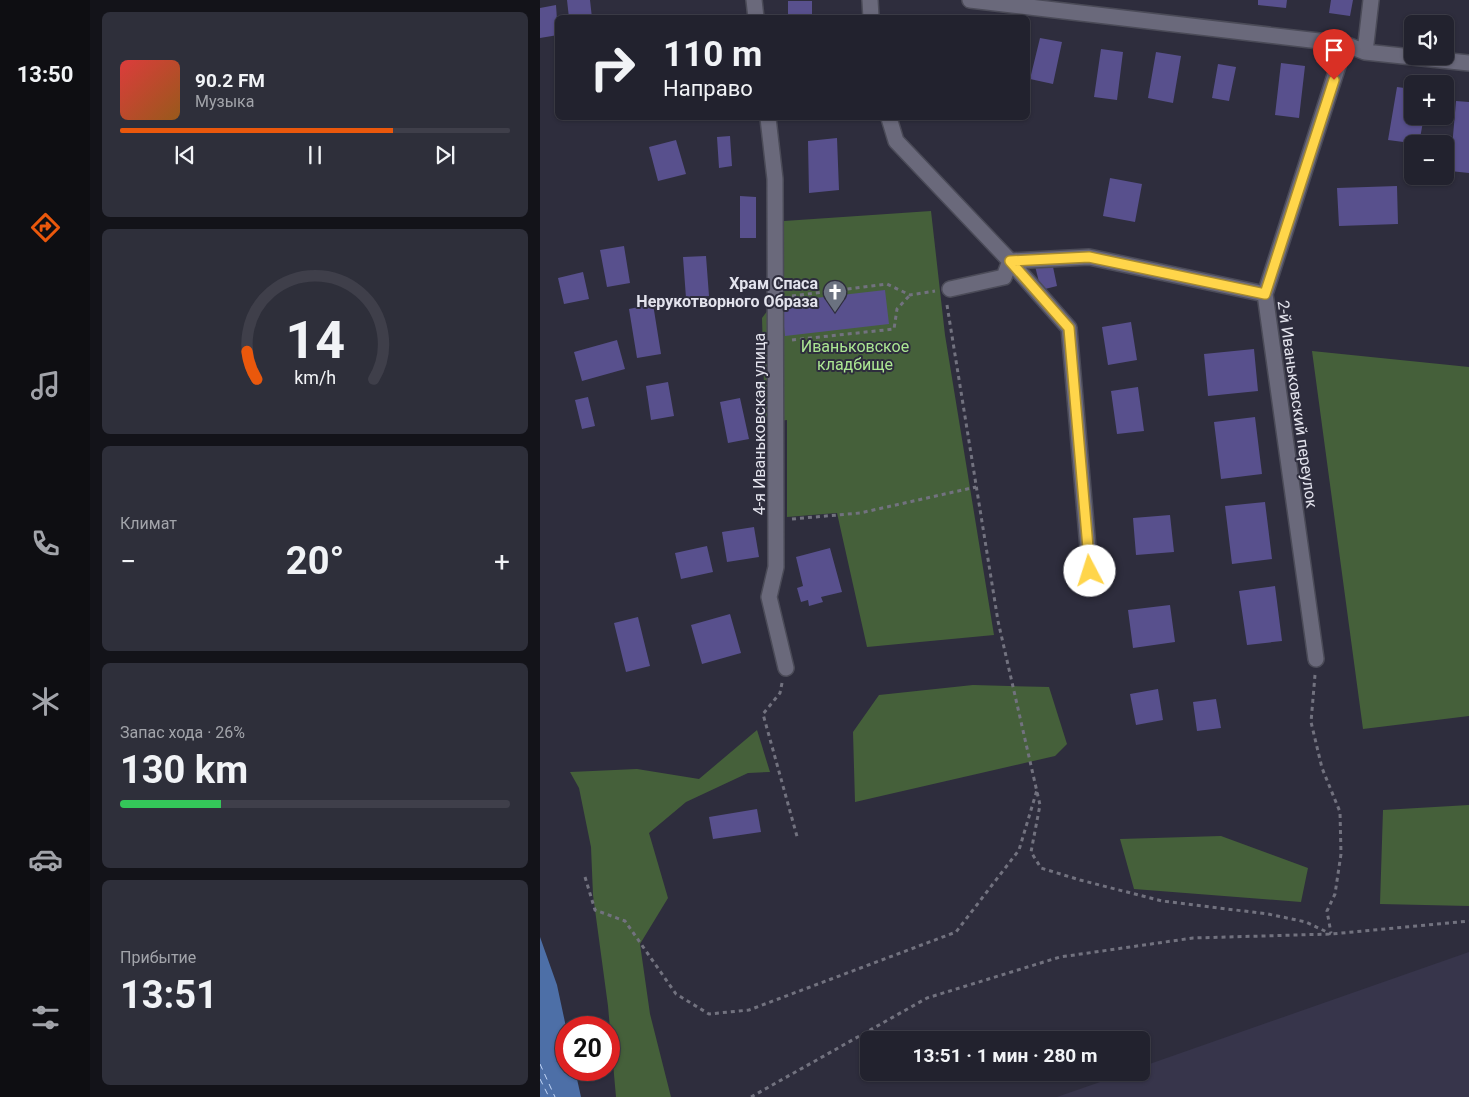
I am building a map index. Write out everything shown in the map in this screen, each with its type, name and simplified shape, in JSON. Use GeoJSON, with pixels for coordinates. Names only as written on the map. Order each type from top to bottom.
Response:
{"type":"FeatureCollection","features":[{"type":"Feature","properties":{"kind":"street"},"geometry":{"type":"LineString","coordinates":[[754,0],[756,15]]}},
{"type":"Feature","properties":{"kind":"street"},"geometry":{"type":"LineString","coordinates":[[870,0],[871,15]]}},
{"type":"Feature","properties":{"kind":"street"},"geometry":{"type":"LineString","coordinates":[[970,0],[1345,44],[1366,52],[1469,63]]}},
{"type":"Feature","properties":{"kind":"street"},"geometry":{"type":"LineString","coordinates":[[1366,52],[1371,0]]}},
{"type":"Feature","properties":{"kind":"street","name":"2-й Иваньковский переулок"},"geometry":{"type":"LineString","coordinates":[[1316,659],[1265,294],[1345,44]]}},
{"type":"Feature","properties":{"kind":"street","name":"4-я Иваньковская улица"},"geometry":{"type":"LineString","coordinates":[[768,120],[775,179],[777,298],[776,567],[769,597],[786,668]]}},
{"type":"Feature","properties":{"kind":"street"},"geometry":{"type":"LineString","coordinates":[[890,120],[896,142],[1010,261],[1069,328],[1090,571]]}},
{"type":"Feature","properties":{"kind":"street"},"geometry":{"type":"LineString","coordinates":[[1010,261],[1089,257],[1265,294]]}},
{"type":"Feature","properties":{"kind":"street"},"geometry":{"type":"LineString","coordinates":[[947,290],[1004,277],[1010,261]]}},
{"type":"Feature","properties":{"kind":"path"},"geometry":{"type":"LineString","coordinates":[[777,298],[887,284],[910,295],[947,290],[998,621],[1040,805],[1031,852],[1041,868],[1162,901],[1268,914],[1306,922],[1331,934]]}},
{"type":"Feature","properties":{"kind":"path"},"geometry":{"type":"LineString","coordinates":[[777,342],[894,329],[897,309],[910,295]]}},
{"type":"Feature","properties":{"kind":"path"},"geometry":{"type":"LineString","coordinates":[[777,521],[860,513],[976,488]]}},
{"type":"Feature","properties":{"kind":"path"},"geometry":{"type":"LineString","coordinates":[[1316,659],[1311,722],[1322,768],[1340,812],[1341,854],[1335,894],[1327,910],[1331,934]]}},
{"type":"Feature","properties":{"kind":"path"},"geometry":{"type":"LineString","coordinates":[[786,668],[780,693],[763,714],[798,840]]}},
{"type":"Feature","properties":{"kind":"path"},"geometry":{"type":"LineString","coordinates":[[585,877],[595,910],[625,921],[676,994],[709,1014],[749,1010],[956,932],[1019,850],[1037,788]]}},
{"type":"Feature","properties":{"kind":"path"},"geometry":{"type":"LineString","coordinates":[[751,1097],[927,998],[1060,957],[1193,938],[1331,934],[1469,921]]}},
{"type":"Feature","properties":{"kind":"shaded area"},"geometry":{"type":"Polygon","coordinates":[[[1469,952],[1469,1097],[1057,1097],[1103,1081],[1150,1081],[1150,1064],[1469,952]]]}},
{"type":"Feature","properties":{"kind":"green space","name":"Иваньковское кладбище"},"geometry":{"type":"Polygon","coordinates":[[[931,211],[945,335],[994,635],[867,647],[837,513],[787,517],[787,420],[765,423],[762,318],[777,298],[784,221],[931,211]]]}},
{"type":"Feature","properties":{"kind":"green space"},"geometry":{"type":"Polygon","coordinates":[[[1312,351],[1469,367],[1469,716],[1363,729],[1312,351]]]}},
{"type":"Feature","properties":{"kind":"green space"},"geometry":{"type":"Polygon","coordinates":[[[973,685],[1049,687],[1067,744],[1055,756],[855,802],[853,732],[879,695],[973,685]]]}},
{"type":"Feature","properties":{"kind":"green space"},"geometry":{"type":"Polygon","coordinates":[[[757,730],[770,772],[748,773],[686,802],[649,833],[668,898],[640,944],[650,1014],[671,1097],[616,1097],[615,1081],[620,1081],[620,1016],[609,1016],[593,895],[591,847],[579,788],[570,772],[637,769],[699,779],[757,730]]]}},
{"type":"Feature","properties":{"kind":"green space"},"geometry":{"type":"Polygon","coordinates":[[[1469,805],[1469,906],[1380,904],[1383,810],[1469,805]]]}},
{"type":"Feature","properties":{"kind":"green space"},"geometry":{"type":"Polygon","coordinates":[[[1221,836],[1308,868],[1301,902],[1134,889],[1120,839],[1221,836]]]}},
{"type":"Feature","properties":{"kind":"water"},"geometry":{"type":"Polygon","coordinates":[[[540,937],[557,985],[564,1016],[555,1016],[555,1081],[577,1081],[581,1097],[540,1097],[540,937]]]}},
{"type":"Feature","properties":{"kind":"building"},"geometry":{"type":"Polygon","coordinates":[[[567,0],[590,0],[592,15],[569,15],[567,0]]]}},
{"type":"Feature","properties":{"kind":"building"},"geometry":{"type":"Polygon","coordinates":[[[1258,0],[1287,0],[1286,8],[1258,5],[1258,0]]]}},
{"type":"Feature","properties":{"kind":"building"},"geometry":{"type":"Polygon","coordinates":[[[1331,0],[1353,0],[1350,16],[1329,13],[1331,0]]]}},
{"type":"Feature","properties":{"kind":"building"},"geometry":{"type":"Polygon","coordinates":[[[788,1],[812,1],[812,15],[788,15],[788,1]]]}},
{"type":"Feature","properties":{"kind":"building"},"geometry":{"type":"Polygon","coordinates":[[[556,5],[555,36],[540,38],[540,8],[556,5]]]}},
{"type":"Feature","properties":{"kind":"building"},"geometry":{"type":"Polygon","coordinates":[[[1040,38],[1062,42],[1053,84],[1030,79],[1040,38]]]}},
{"type":"Feature","properties":{"kind":"building"},"geometry":{"type":"Polygon","coordinates":[[[1101,49],[1123,52],[1117,100],[1094,97],[1101,49]]]}},
{"type":"Feature","properties":{"kind":"building"},"geometry":{"type":"Polygon","coordinates":[[[1156,52],[1181,56],[1173,103],[1148,98],[1156,52]]]}},
{"type":"Feature","properties":{"kind":"building"},"geometry":{"type":"Polygon","coordinates":[[[1281,63],[1305,66],[1299,118],[1275,115],[1281,63]]]}},
{"type":"Feature","properties":{"kind":"building"},"geometry":{"type":"Polygon","coordinates":[[[1218,64],[1236,67],[1229,101],[1212,98],[1218,64]]]}},
{"type":"Feature","properties":{"kind":"building"},"geometry":{"type":"Polygon","coordinates":[[[1397,87],[1404,88],[1404,125],[1422,125],[1421,135],[1404,135],[1404,142],[1388,140],[1397,87]]]}},
{"type":"Feature","properties":{"kind":"building"},"geometry":{"type":"Polygon","coordinates":[[[1456,101],[1469,102],[1469,173],[1454,171],[1456,101]]]}},
{"type":"Feature","properties":{"kind":"building"},"geometry":{"type":"Polygon","coordinates":[[[730,136],[732,166],[719,168],[717,137],[730,136]]]}},
{"type":"Feature","properties":{"kind":"building"},"geometry":{"type":"Polygon","coordinates":[[[837,138],[839,190],[809,193],[808,141],[837,138]]]}},
{"type":"Feature","properties":{"kind":"building"},"geometry":{"type":"Polygon","coordinates":[[[676,140],[686,174],[658,181],[649,147],[676,140]]]}},
{"type":"Feature","properties":{"kind":"building"},"geometry":{"type":"Polygon","coordinates":[[[1110,178],[1142,184],[1135,222],[1103,216],[1110,178]]]}},
{"type":"Feature","properties":{"kind":"building"},"geometry":{"type":"Polygon","coordinates":[[[1397,186],[1398,224],[1339,226],[1337,188],[1397,186]]]}},
{"type":"Feature","properties":{"kind":"building"},"geometry":{"type":"Polygon","coordinates":[[[740,196],[756,197],[756,238],[740,238],[740,196]]]}},
{"type":"Feature","properties":{"kind":"building"},"geometry":{"type":"Polygon","coordinates":[[[624,246],[630,283],[607,287],[600,250],[624,246]]]}},
{"type":"Feature","properties":{"kind":"building"},"geometry":{"type":"Polygon","coordinates":[[[706,256],[709,296],[686,298],[683,257],[706,256]]]}},
{"type":"Feature","properties":{"kind":"building"},"geometry":{"type":"Polygon","coordinates":[[[1052,262],[1057,286],[1041,290],[1035,266],[1052,262]]]}},
{"type":"Feature","properties":{"kind":"building"},"geometry":{"type":"Polygon","coordinates":[[[583,272],[589,299],[564,304],[558,278],[583,272]]]}},
{"type":"Feature","properties":{"kind":"building","name":"Храм Спаса Нерукотворного Образа"},"geometry":{"type":"Polygon","coordinates":[[[885,290],[889,324],[785,336],[781,302],[885,290]]]}},
{"type":"Feature","properties":{"kind":"building"},"geometry":{"type":"Polygon","coordinates":[[[653,304],[661,354],[637,358],[629,309],[653,304]]]}},
{"type":"Feature","properties":{"kind":"building"},"geometry":{"type":"Polygon","coordinates":[[[1131,322],[1137,360],[1108,365],[1102,327],[1131,322]]]}},
{"type":"Feature","properties":{"kind":"building"},"geometry":{"type":"Polygon","coordinates":[[[617,340],[625,369],[582,381],[574,352],[617,340]]]}},
{"type":"Feature","properties":{"kind":"building"},"geometry":{"type":"Polygon","coordinates":[[[1254,349],[1258,391],[1208,396],[1204,354],[1254,349]]]}},
{"type":"Feature","properties":{"kind":"building"},"geometry":{"type":"Polygon","coordinates":[[[668,382],[674,416],[651,420],[646,386],[668,382]]]}},
{"type":"Feature","properties":{"kind":"building"},"geometry":{"type":"Polygon","coordinates":[[[1138,387],[1144,431],[1117,434],[1111,391],[1138,387]]]}},
{"type":"Feature","properties":{"kind":"building"},"geometry":{"type":"Polygon","coordinates":[[[588,397],[595,426],[582,429],[575,400],[588,397]]]}},
{"type":"Feature","properties":{"kind":"building"},"geometry":{"type":"Polygon","coordinates":[[[740,398],[749,439],[728,443],[720,402],[740,398]]]}},
{"type":"Feature","properties":{"kind":"building"},"geometry":{"type":"Polygon","coordinates":[[[1255,417],[1262,474],[1221,479],[1214,422],[1255,417]]]}},
{"type":"Feature","properties":{"kind":"building"},"geometry":{"type":"Polygon","coordinates":[[[1265,502],[1272,559],[1232,564],[1225,506],[1265,502]]]}},
{"type":"Feature","properties":{"kind":"building"},"geometry":{"type":"Polygon","coordinates":[[[1170,515],[1174,552],[1136,555],[1133,518],[1170,515]]]}},
{"type":"Feature","properties":{"kind":"building"},"geometry":{"type":"Polygon","coordinates":[[[754,527],[759,557],[727,562],[722,532],[754,527]]]}},
{"type":"Feature","properties":{"kind":"building"},"geometry":{"type":"Polygon","coordinates":[[[707,546],[713,572],[681,579],[675,553],[707,546]]]}},
{"type":"Feature","properties":{"kind":"building"},"geometry":{"type":"Polygon","coordinates":[[[830,548],[842,592],[821,597],[823,602],[809,606],[808,600],[801,602],[797,588],[803,586],[796,557],[830,548]]]}},
{"type":"Feature","properties":{"kind":"building"},"geometry":{"type":"Polygon","coordinates":[[[1275,586],[1282,641],[1247,645],[1239,591],[1275,586]]]}},
{"type":"Feature","properties":{"kind":"building"},"geometry":{"type":"Polygon","coordinates":[[[1170,605],[1175,642],[1133,648],[1128,610],[1170,605]]]}},
{"type":"Feature","properties":{"kind":"building"},"geometry":{"type":"Polygon","coordinates":[[[730,614],[741,653],[702,664],[691,625],[730,614]]]}},
{"type":"Feature","properties":{"kind":"building"},"geometry":{"type":"Polygon","coordinates":[[[638,617],[650,666],[626,672],[614,623],[638,617]]]}},
{"type":"Feature","properties":{"kind":"building"},"geometry":{"type":"Polygon","coordinates":[[[1158,689],[1163,720],[1136,725],[1130,694],[1158,689]]]}},
{"type":"Feature","properties":{"kind":"building"},"geometry":{"type":"Polygon","coordinates":[[[1216,699],[1221,728],[1197,731],[1193,702],[1216,699]]]}},
{"type":"Feature","properties":{"kind":"building"},"geometry":{"type":"Polygon","coordinates":[[[757,809],[761,832],[713,839],[709,817],[757,809]]]}},
{"type":"Feature","properties":{"kind":"ferry route"},"geometry":{"type":"LineString","coordinates":[[540,1064],[555,1097]]}},
{"type":"Feature","properties":{"kind":"ferry route"},"geometry":{"type":"LineString","coordinates":[[540,1079],[549,1097]]}},
{"type":"Feature","properties":{"kind":"place","name":"Храм Спаса Нерукотворного Образа"},"geometry":{"type":"Point","coordinates":[835,313]}},
{"type":"Feature","properties":{"kind":"route"},"geometry":{"type":"LineString","coordinates":[[1090,571],[1069,328],[1010,261],[1089,257],[1265,294],[1334,80]]}}]}
